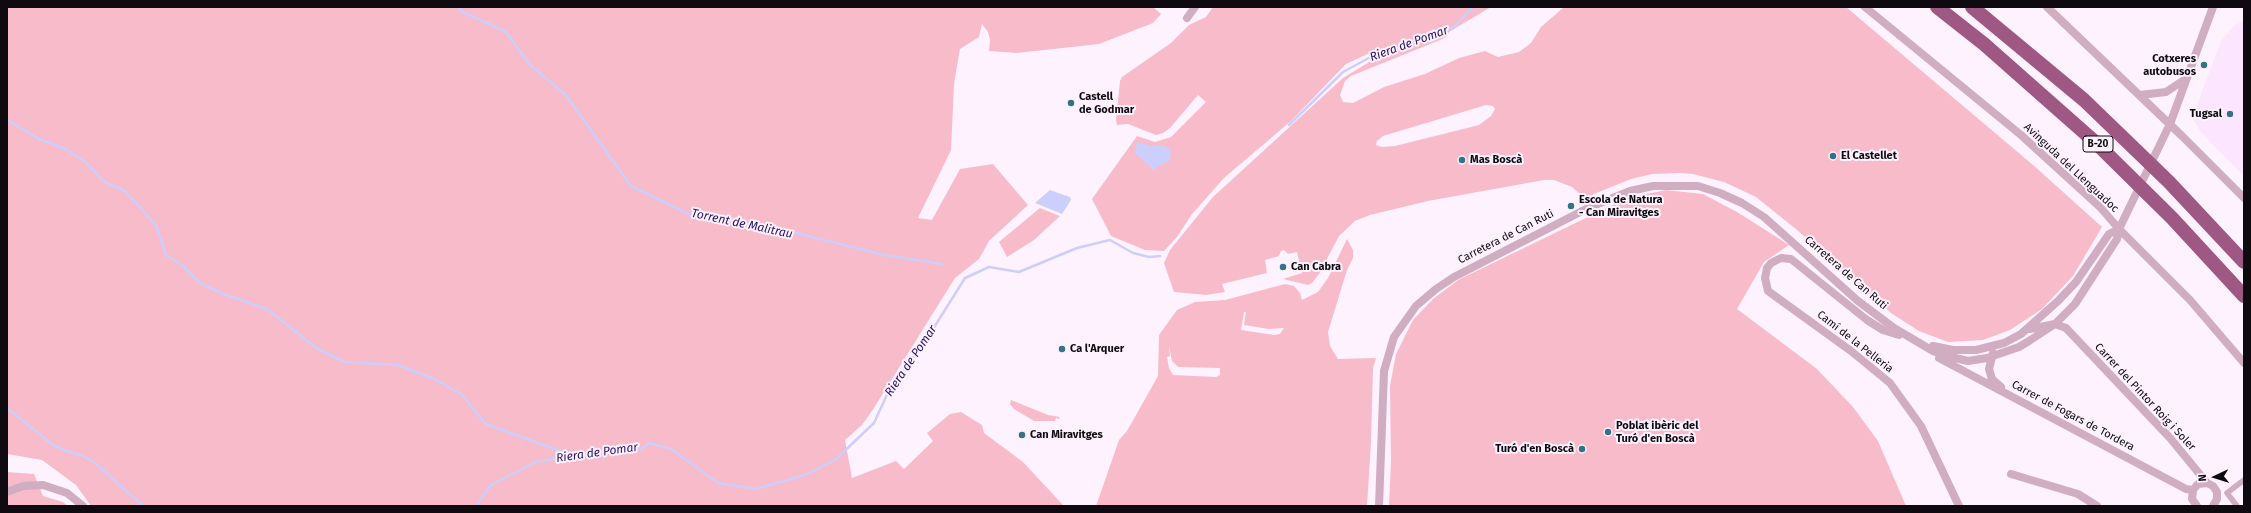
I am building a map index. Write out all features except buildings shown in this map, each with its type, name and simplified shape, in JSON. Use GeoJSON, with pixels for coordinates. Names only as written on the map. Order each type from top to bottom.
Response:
{"type":"FeatureCollection","features":[{"type":"Feature","properties":{"kind":"highway","name":"B-20"},"geometry":{"type":"LineString","coordinates":[[1938,7],[1984,44],[2095,142],[2172,218],[2244,296]]}},
{"type":"Feature","properties":{"kind":"highway","name":"B-20"},"geometry":{"type":"LineString","coordinates":[[1972,7],[2084,100],[2169,182],[2244,262]]}},
{"type":"Feature","properties":{"kind":"street"},"geometry":{"type":"LineString","coordinates":[[1187,18],[1195,7]]}},
{"type":"Feature","properties":{"kind":"street","name":"Avinguda del Llenguadoc"},"geometry":{"type":"LineString","coordinates":[[1865,7],[2020,135],[2100,207],[2119,229],[2137,245],[2190,300],[2244,363]]}},
{"type":"Feature","properties":{"kind":"street"},"geometry":{"type":"LineString","coordinates":[[2047,7],[2170,124],[2244,198]]}},
{"type":"Feature","properties":{"kind":"street","name":"Carretera de Can Ruti"},"geometry":{"type":"LineString","coordinates":[[1379,506],[1384,371],[1394,338],[1416,306],[1454,277],[1584,210],[1630,191],[1653,186],[1698,186],[1720,193],[1742,203],[1764,217],[1789,238],[1858,301],[1912,339],[1933,351],[1959,360],[1991,358],[2019,347],[2055,324],[2066,314],[2098,271],[2117,239],[2119,229],[2170,124],[2213,7]]}},
{"type":"Feature","properties":{"kind":"street"},"geometry":{"type":"LineString","coordinates":[[2140,95],[2166,92],[2187,78]]}},
{"type":"Feature","properties":{"kind":"street","name":"Carretera de Can Ruti"},"geometry":{"type":"LineString","coordinates":[[1767,268],[1771,263],[1780,258],[1791,259],[1867,320],[1883,330],[1942,348],[1965,351],[1976,350],[2004,343],[2027,330],[2076,282],[2109,234],[2119,229]]}},
{"type":"Feature","properties":{"kind":"street","name":"Camí de la Pelleria"},"geometry":{"type":"LineString","coordinates":[[1767,268],[1765,278],[1768,291],[1851,351],[1890,383],[1920,426],[1959,506]]}},
{"type":"Feature","properties":{"kind":"street"},"geometry":{"type":"LineString","coordinates":[[2066,314],[2066,328]]}},
{"type":"Feature","properties":{"kind":"street","name":"Carretera de Can Ruti"},"geometry":{"type":"LineString","coordinates":[[2027,330],[2055,324]]}},
{"type":"Feature","properties":{"kind":"street","name":"Carrer del Pintor Roig i Soler"},"geometry":{"type":"LineString","coordinates":[[2055,324],[2066,328],[2170,438],[2207,483],[2213,486],[2217,492],[2216,505]]}},
{"type":"Feature","properties":{"kind":"street","name":"Carretera de Can Ruti"},"geometry":{"type":"LineString","coordinates":[[1912,339],[1926,351],[1942,360]]}},
{"type":"Feature","properties":{"kind":"street","name":"Carretera de Can Ruti"},"geometry":{"type":"LineString","coordinates":[[1991,358],[2004,343]]}},
{"type":"Feature","properties":{"kind":"street"},"geometry":{"type":"LineString","coordinates":[[1991,358],[1989,369],[1992,379],[2007,393]]}},
{"type":"Feature","properties":{"kind":"street","name":"Carrer de Fogars de Tordera"},"geometry":{"type":"LineString","coordinates":[[1942,360],[2007,393],[2186,489],[2193,490]]}},
{"type":"Feature","properties":{"kind":"street"},"geometry":{"type":"LineString","coordinates":[[2011,474],[2078,494],[2097,506]]}},
{"type":"Feature","properties":{"kind":"street"},"geometry":{"type":"LineString","coordinates":[[2237,506],[2227,493],[2244,480]]}},
{"type":"Feature","properties":{"kind":"street"},"geometry":{"type":"LineString","coordinates":[[2197,506],[2192,499],[2193,490],[2198,484],[2207,483]]}},
{"type":"Feature","properties":{"kind":"street"},"geometry":{"type":"LineString","coordinates":[[7,492],[23,486],[43,485],[67,493],[83,506]]}},
{"type":"Feature","properties":{"kind":"shaded area"},"geometry":{"type":"Polygon","coordinates":[[[7,7],[1153,7],[1161,14],[1153,23],[1099,44],[1017,53],[989,51],[990,40],[988,32],[982,24],[979,37],[960,49],[954,84],[951,150],[918,218],[932,220],[960,169],[993,164],[1028,205],[989,241],[979,259],[955,278],[872,411],[862,425],[845,440],[852,478],[896,461],[904,469],[933,441],[927,433],[950,414],[961,412],[982,425],[984,433],[1023,462],[1064,506],[91,506],[76,485],[42,460],[7,454],[7,7]]]}},
{"type":"Feature","properties":{"kind":"shaded area"},"geometry":{"type":"Polygon","coordinates":[[[1213,7],[1491,7],[1449,32],[1446,37],[1440,40],[1351,76],[1345,81],[1340,95],[1343,102],[1353,103],[1384,87],[1425,74],[1459,58],[1485,51],[1498,57],[1519,52],[1531,43],[1541,27],[1564,7],[1846,7],[2033,165],[2102,227],[2073,276],[2042,309],[2010,330],[1983,340],[1948,342],[1919,331],[1891,313],[1797,230],[1756,197],[1724,182],[1693,174],[1680,173],[1652,174],[1631,179],[1584,198],[1572,187],[1554,180],[1544,180],[1428,201],[1370,215],[1355,221],[1339,236],[1319,274],[1312,283],[1308,285],[1283,279],[1302,273],[1297,252],[1288,254],[1284,250],[1281,251],[1279,256],[1265,260],[1267,273],[1222,284],[1225,292],[1206,295],[1174,292],[1164,263],[1170,250],[1213,197],[1343,78],[1371,61],[1372,52],[1346,64],[1291,121],[1224,178],[1192,214],[1177,237],[1164,251],[1145,250],[1111,236],[1092,199],[1137,136],[1155,142],[1171,137],[1206,102],[1198,95],[1170,128],[1163,133],[1156,135],[1128,124],[1117,125],[1116,120],[1120,81],[1122,77],[1171,43],[1189,25],[1206,17],[1213,7]],[[1486,105],[1383,136],[1377,141],[1376,145],[1382,147],[1395,146],[1479,125],[1491,116],[1495,109],[1493,106],[1486,105]]]}},
{"type":"Feature","properties":{"kind":"shaded area"},"geometry":{"type":"Polygon","coordinates":[[[2244,21],[2244,176],[2199,130],[2194,120],[2194,113],[2221,41],[2235,25],[2244,21]]]}},
{"type":"Feature","properties":{"kind":"shaded area"},"geometry":{"type":"Polygon","coordinates":[[[1666,190],[1703,194],[1737,212],[1789,245],[1764,262],[1737,309],[1817,369],[1853,407],[1878,441],[1906,506],[1389,506],[1391,461],[1390,386],[1396,354],[1413,320],[1433,299],[1458,280],[1627,198],[1666,190]]]}},
{"type":"Feature","properties":{"kind":"shaded area"},"geometry":{"type":"Polygon","coordinates":[[[1040,208],[1060,216],[1034,240],[1007,257],[999,242],[1040,208]]]}},
{"type":"Feature","properties":{"kind":"shaded area"},"geometry":{"type":"Polygon","coordinates":[[[1347,239],[1353,250],[1353,258],[1347,270],[1328,332],[1330,346],[1338,359],[1376,358],[1373,368],[1371,442],[1367,506],[1096,506],[1119,440],[1127,431],[1158,376],[1159,335],[1177,310],[1195,302],[1225,300],[1285,284],[1294,286],[1300,293],[1302,300],[1318,292],[1328,278],[1347,239]],[[1244,312],[1241,330],[1274,335],[1280,334],[1284,328],[1269,329],[1244,325],[1246,312],[1244,312]],[[1169,346],[1170,356],[1167,357],[1169,368],[1173,375],[1216,377],[1220,375],[1220,368],[1178,367],[1172,361],[1169,346]]]}},
{"type":"Feature","properties":{"kind":"shaded area"},"geometry":{"type":"Polygon","coordinates":[[[1011,400],[1048,415],[1060,417],[1059,419],[1056,418],[1055,421],[1034,421],[1014,409],[1010,404],[1011,400]]]}},
{"type":"Feature","properties":{"kind":"shaded area"},"geometry":{"type":"Polygon","coordinates":[[[7,472],[34,474],[43,496],[63,502],[68,506],[7,506],[7,472]]]}},
{"type":"Feature","properties":{"kind":"water"},"geometry":{"type":"Polygon","coordinates":[[[1137,142],[1153,146],[1164,145],[1171,151],[1170,160],[1153,170],[1134,152],[1137,142]]]}},
{"type":"Feature","properties":{"kind":"water"},"geometry":{"type":"Polygon","coordinates":[[[1050,190],[1070,197],[1071,200],[1062,214],[1035,203],[1050,190]]]}},
{"type":"Feature","properties":{"kind":"waterway","name":"Torrent de Malitrau"},"geometry":{"type":"LineString","coordinates":[[459,7],[461,11],[506,32],[530,65],[565,94],[631,186],[693,216],[748,224],[800,234],[884,255],[942,264]]}},
{"type":"Feature","properties":{"kind":"waterway","name":"Riera de Pomar"},"geometry":{"type":"LineString","coordinates":[[1289,125],[1343,72],[1376,54],[1431,37],[1454,27],[1473,7]]}},
{"type":"Feature","properties":{"kind":"waterway"},"geometry":{"type":"LineString","coordinates":[[7,120],[39,139],[66,149],[87,163],[103,181],[125,191],[156,225],[166,255],[182,265],[200,283],[221,293],[267,309],[319,350],[346,362],[398,365],[434,379],[461,394],[486,424],[574,456]]}},
{"type":"Feature","properties":{"kind":"waterway","name":"Riera de Pomar"},"geometry":{"type":"LineString","coordinates":[[476,506],[491,485],[538,461],[642,448],[649,443],[671,449],[718,483],[756,489],[805,475],[835,460],[874,423],[891,386],[923,345],[965,278],[989,267],[1019,272],[1077,248],[1110,240],[1133,253],[1149,257],[1160,256]]}},
{"type":"Feature","properties":{"kind":"waterway"},"geometry":{"type":"LineString","coordinates":[[7,408],[53,445],[66,451],[81,455],[94,462],[143,506]]}},
{"type":"Feature","properties":{"kind":"place","name":"Cotxeres autobusos"},"geometry":{"type":"Point","coordinates":[2204,65]}},
{"type":"Feature","properties":{"kind":"place","name":"Castell de Godmar"},"geometry":{"type":"Point","coordinates":[1071,103]}},
{"type":"Feature","properties":{"kind":"place","name":"Tugsal"},"geometry":{"type":"Point","coordinates":[2230,114]}},
{"type":"Feature","properties":{"kind":"place","name":"El Castellet"},"geometry":{"type":"Point","coordinates":[1833,156]}},
{"type":"Feature","properties":{"kind":"place","name":"Mas Boscà"},"geometry":{"type":"Point","coordinates":[1462,160]}},
{"type":"Feature","properties":{"kind":"place","name":"Escola de Natura - Can Miravitges"},"geometry":{"type":"Point","coordinates":[1571,206]}},
{"type":"Feature","properties":{"kind":"place","name":"Can Cabra"},"geometry":{"type":"Point","coordinates":[1283,267]}},
{"type":"Feature","properties":{"kind":"place","name":"Ca l'Arquer"},"geometry":{"type":"Point","coordinates":[1062,349]}},
{"type":"Feature","properties":{"kind":"place","name":"Poblat ibèric del Turó d'en Boscà"},"geometry":{"type":"Point","coordinates":[1608,432]}},
{"type":"Feature","properties":{"kind":"place","name":"Can Miravitges"},"geometry":{"type":"Point","coordinates":[1022,435]}},
{"type":"Feature","properties":{"kind":"place","name":"Turó d'en Boscà"},"geometry":{"type":"Point","coordinates":[1582,449]}}]}
